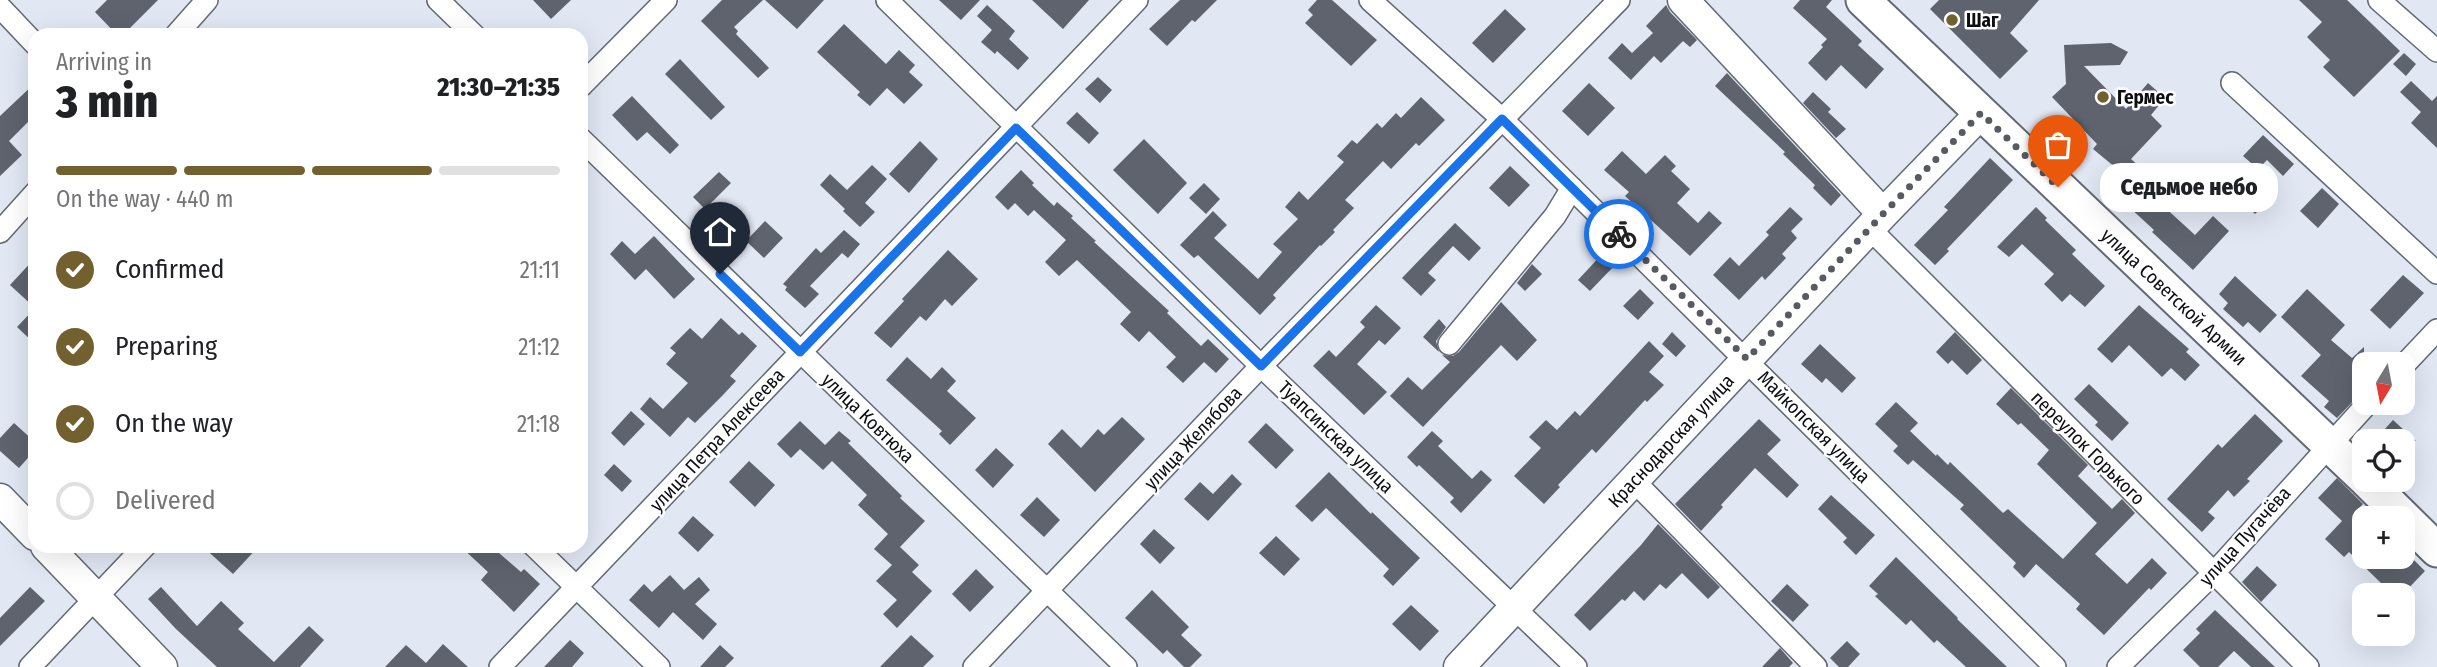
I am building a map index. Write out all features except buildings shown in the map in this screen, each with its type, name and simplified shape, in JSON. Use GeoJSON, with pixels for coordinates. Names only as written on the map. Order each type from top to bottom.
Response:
{"type":"FeatureCollection","features":[{"type":"Feature","properties":{"kind":"main road"},"geometry":{"type":"LineString","coordinates":[[1683,0],[1876,221]]}},
{"type":"Feature","properties":{"kind":"main road","name":"улица Советской Армии"},"geometry":{"type":"LineString","coordinates":[[1863,0],[2352,466]]}},
{"type":"Feature","properties":{"kind":"main road","name":"Краснодарская улица"},"geometry":{"type":"LineString","coordinates":[[1459,667],[1876,221],[1981,113]]}},
{"type":"Feature","properties":{"kind":"main road","name":"улица Советской Армии"},"geometry":{"type":"LineString","coordinates":[[2378,492],[2437,550]]}},
{"type":"Feature","properties":{"kind":"main road"},"geometry":{"type":"LineString","coordinates":[[0,499],[28,528]]}},
{"type":"Feature","properties":{"kind":"main road"},"geometry":{"type":"LineString","coordinates":[[53,553],[162,667]]}},
{"type":"Feature","properties":{"kind":"street"},"geometry":{"type":"LineString","coordinates":[[182,28],[207,0]]}},
{"type":"Feature","properties":{"kind":"street"},"geometry":{"type":"LineString","coordinates":[[438,0],[467,28]]}},
{"type":"Feature","properties":{"kind":"street"},"geometry":{"type":"LineString","coordinates":[[588,79],[666,0]]}},
{"type":"Feature","properties":{"kind":"street","name":"Туапсинская улица"},"geometry":{"type":"LineString","coordinates":[[887,0],[1261,366],[1576,667]]}},
{"type":"Feature","properties":{"kind":"street","name":"улица Петра Алексеева"},"geometry":{"type":"LineString","coordinates":[[500,667],[1137,0]]}},
{"type":"Feature","properties":{"kind":"street","name":"Майкопская улица"},"geometry":{"type":"LineString","coordinates":[[1370,0],[1502,119],[2055,667]]}},
{"type":"Feature","properties":{"kind":"street","name":"улица Желябова"},"geometry":{"type":"LineString","coordinates":[[974,667],[1261,366],[1619,0]]}},
{"type":"Feature","properties":{"kind":"street"},"geometry":{"type":"LineString","coordinates":[[2379,0],[2437,51]]}},
{"type":"Feature","properties":{"kind":"street"},"geometry":{"type":"LineString","coordinates":[[0,7],[28,37]]}},
{"type":"Feature","properties":{"kind":"street"},"geometry":{"type":"LineString","coordinates":[[2232,83],[2437,273]]}},
{"type":"Feature","properties":{"kind":"street","name":"улица Ковтюха"},"geometry":{"type":"LineString","coordinates":[[588,145],[1126,667]]}},
{"type":"Feature","properties":{"kind":"street"},"geometry":{"type":"LineString","coordinates":[[1449,344],[1555,216],[1572,188]]}},
{"type":"Feature","properties":{"kind":"street"},"geometry":{"type":"LineString","coordinates":[[0,232],[28,201]]}},
{"type":"Feature","properties":{"kind":"street","name":"переулок Горького"},"geometry":{"type":"LineString","coordinates":[[1876,221],[2213,573],[2308,667]]}},
{"type":"Feature","properties":{"kind":"street"},"geometry":{"type":"LineString","coordinates":[[2415,353],[2437,330]]}},
{"type":"Feature","properties":{"kind":"street","name":"улица Пугачёва"},"geometry":{"type":"LineString","coordinates":[[2118,667],[2213,573],[2357,415]]}},
{"type":"Feature","properties":{"kind":"street"},"geometry":{"type":"LineString","coordinates":[[1634,481],[1816,667]]}},
{"type":"Feature","properties":{"kind":"street"},"geometry":{"type":"LineString","coordinates":[[30,667],[138,553]]}},
{"type":"Feature","properties":{"kind":"street"},"geometry":{"type":"LineString","coordinates":[[541,553],[659,667]]}},
{"type":"Feature","properties":{"kind":"way so far"},"geometry":{"type":"LineString","coordinates":[[1619,234],[1747,359],[1981,113],[2058,187]]}},
{"type":"Feature","properties":{"kind":"place","name":"Шаг"},"geometry":{"type":"Point","coordinates":[1952,20]}},
{"type":"Feature","properties":{"kind":"place","name":"Гермес"},"geometry":{"type":"Point","coordinates":[2103,97]}},
{"type":"Feature","properties":{"kind":"place","name":"Седьмое небо"},"geometry":{"type":"Point","coordinates":[2058,187]}},
{"type":"Feature","properties":{"kind":"route"},"geometry":{"type":"LineString","coordinates":[[720,274],[800,352],[1016,128],[1261,366],[1502,119],[1619,234]]}}]}
